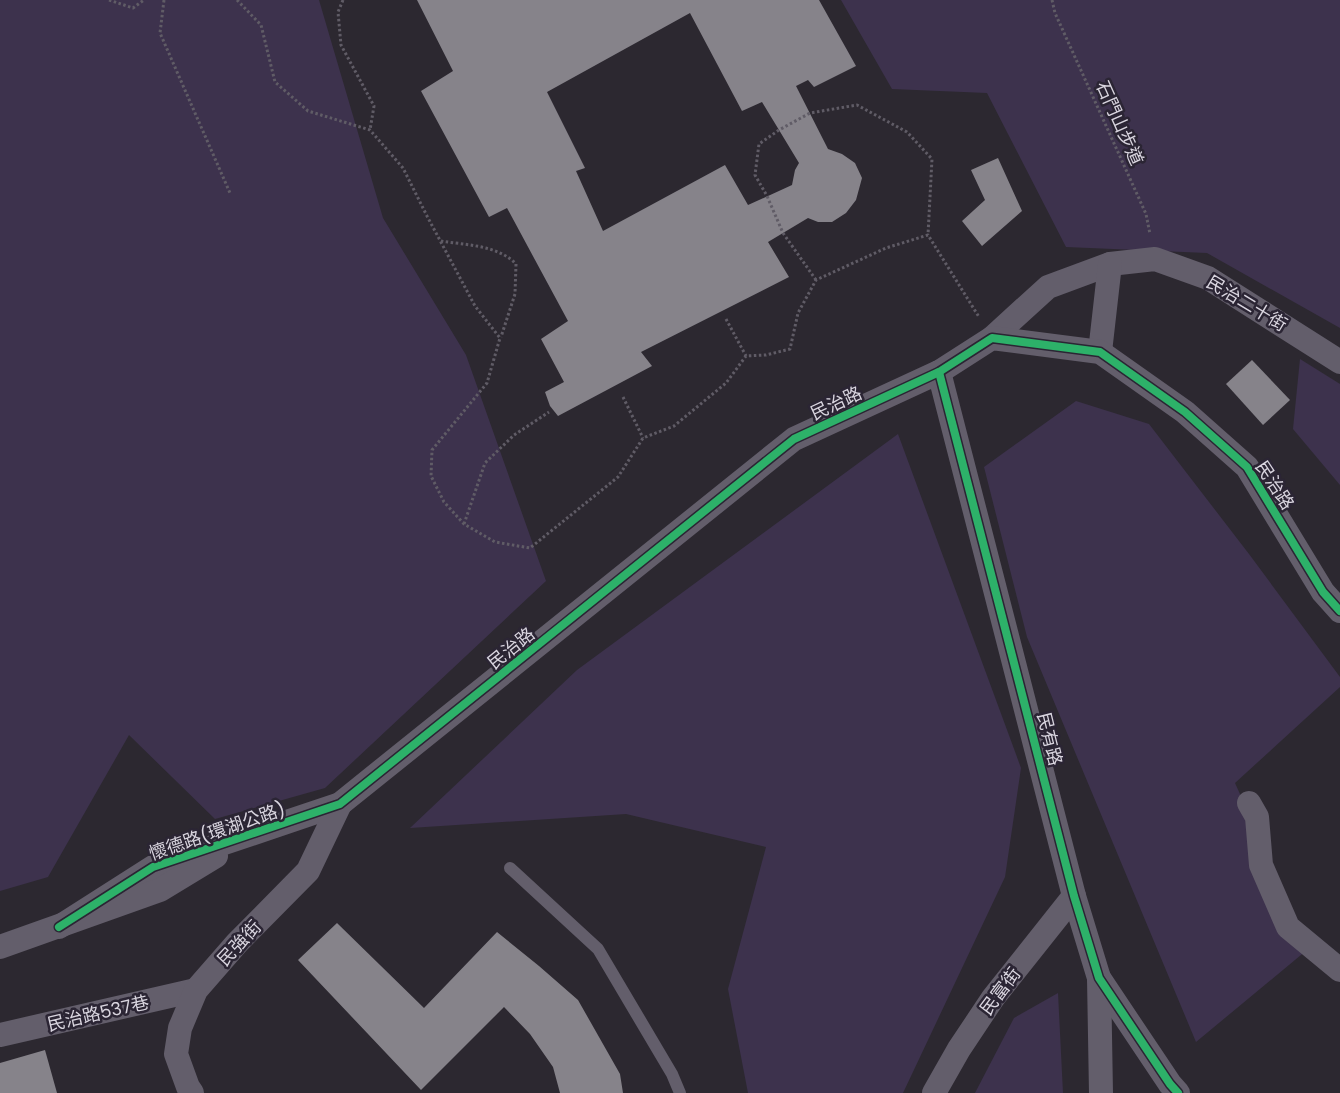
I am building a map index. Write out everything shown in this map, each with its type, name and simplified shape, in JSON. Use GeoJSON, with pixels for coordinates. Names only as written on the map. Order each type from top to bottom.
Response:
{"type":"FeatureCollection","features":[{"type":"Feature","properties":{"kind":"street","name":"民治二十街"},"geometry":{"type":"LineString","coordinates":[[992,338],[1048,287],[1110,264],[1155,259],[1208,278],[1340,362]]}},
{"type":"Feature","properties":{"kind":"street"},"geometry":{"type":"LineString","coordinates":[[1100,352],[1110,264]]}},
{"type":"Feature","properties":{"kind":"street","name":"民治路"},"geometry":{"type":"LineString","coordinates":[[340,804],[794,439],[940,372],[992,338],[1100,352],[1186,412],[1247,467],[1323,592],[1340,611]]}},
{"type":"Feature","properties":{"kind":"street","name":"民有路"},"geometry":{"type":"LineString","coordinates":[[940,372],[1074,896],[1098,978],[1178,1093]]}},
{"type":"Feature","properties":{"kind":"street"},"geometry":{"type":"LineString","coordinates":[[1249,803],[1257,817],[1261,865],[1288,927],[1340,970]]}},
{"type":"Feature","properties":{"kind":"street","name":"懷德路(環湖公路)"},"geometry":{"type":"LineString","coordinates":[[0,947],[160,890],[257,832],[340,804]]}},
{"type":"Feature","properties":{"kind":"street","name":"民強街"},"geometry":{"type":"LineString","coordinates":[[192,1093],[176,1054],[180,1028],[196,990],[237,942],[308,871],[340,804]]}},
{"type":"Feature","properties":{"kind":"street","name":"民富街"},"geometry":{"type":"LineString","coordinates":[[934,1093],[959,1049],[993,998],[1074,896]]}},
{"type":"Feature","properties":{"kind":"street"},"geometry":{"type":"LineString","coordinates":[[1098,978],[1101,1093]]}},
{"type":"Feature","properties":{"kind":"street","name":"民治路537巷"},"geometry":{"type":"LineString","coordinates":[[0,1035],[196,990]]}},
{"type":"Feature","properties":{"kind":"lane"},"geometry":{"type":"LineString","coordinates":[[510,868],[598,949],[672,1074],[680,1093]]}},
{"type":"Feature","properties":{"kind":"path"},"geometry":{"type":"LineString","coordinates":[[110,0],[133,8],[144,0]]}},
{"type":"Feature","properties":{"kind":"path"},"geometry":{"type":"LineString","coordinates":[[164,0],[160,33],[230,193]]}},
{"type":"Feature","properties":{"kind":"path"},"geometry":{"type":"LineString","coordinates":[[237,0],[261,25],[275,82],[308,110],[370,130],[403,168],[475,306],[500,338]]}},
{"type":"Feature","properties":{"kind":"path"},"geometry":{"type":"LineString","coordinates":[[343,0],[338,12],[340,44],[374,106],[370,130]]}},
{"type":"Feature","properties":{"kind":"path"},"geometry":{"type":"LineString","coordinates":[[816,280],[783,233],[767,196],[755,175],[759,144],[779,130],[810,113],[857,105],[907,132],[932,159],[928,235],[992,338]]}},
{"type":"Feature","properties":{"kind":"path"},"geometry":{"type":"LineString","coordinates":[[746,356],[766,355],[790,349],[798,313],[816,280],[886,248],[928,235]]}},
{"type":"Feature","properties":{"kind":"path"},"geometry":{"type":"LineString","coordinates":[[440,241],[485,248],[510,258],[516,264],[515,294],[487,383],[432,450],[431,476],[444,502],[464,524],[495,542],[530,548],[618,477],[643,438],[674,426],[726,383],[746,356]]}},
{"type":"Feature","properties":{"kind":"path"},"geometry":{"type":"LineString","coordinates":[[726,319],[746,356]]}},
{"type":"Feature","properties":{"kind":"path"},"geometry":{"type":"LineString","coordinates":[[623,397],[643,438]]}},
{"type":"Feature","properties":{"kind":"path"},"geometry":{"type":"LineString","coordinates":[[464,524],[485,464],[514,435],[549,412]]}},
{"type":"Feature","properties":{"kind":"shaded area"},"geometry":{"type":"Polygon","coordinates":[[[0,0],[319,0],[383,218],[466,355],[546,581],[325,788],[215,819],[129,735],[48,877],[0,891],[0,0]]]}},
{"type":"Feature","properties":{"kind":"shaded area"},"geometry":{"type":"Polygon","coordinates":[[[841,0],[1340,0],[1340,328],[1207,253],[1066,247],[987,93],[892,89],[841,0]]]}},
{"type":"Feature","properties":{"kind":"shaded area"},"geometry":{"type":"Polygon","coordinates":[[[1300,359],[1340,384],[1340,485],[1293,429],[1300,359]]]}},
{"type":"Feature","properties":{"kind":"shaded area"},"geometry":{"type":"Polygon","coordinates":[[[1076,401],[1149,424],[1340,677],[1340,687],[1235,783],[1287,898],[1307,950],[1196,1042],[1027,637],[984,467],[1076,401]]]}},
{"type":"Feature","properties":{"kind":"shaded area"},"geometry":{"type":"Polygon","coordinates":[[[898,434],[1021,768],[1005,877],[903,1093],[748,1093],[728,989],[766,847],[626,814],[410,828],[577,670],[898,434]]]}},
{"type":"Feature","properties":{"kind":"shaded area"},"geometry":{"type":"Polygon","coordinates":[[[1058,993],[1063,1093],[975,1093],[1014,1018],[1058,993]]]}},
{"type":"Feature","properties":{"kind":"building"},"geometry":{"type":"Polygon","coordinates":[[[417,0],[819,0],[856,66],[814,87],[808,80],[796,86],[828,149],[842,154],[855,163],[862,178],[856,200],[846,213],[832,222],[818,222],[808,218],[768,242],[789,277],[641,352],[652,366],[558,416],[550,406],[545,392],[564,382],[541,339],[568,321],[507,208],[489,217],[421,91],[453,71],[417,0]],[[690,13],[547,92],[585,168],[576,171],[603,231],[725,165],[748,205],[792,185],[795,170],[799,163],[762,102],[742,111],[690,13]]]}},
{"type":"Feature","properties":{"kind":"building"},"geometry":{"type":"Polygon","coordinates":[[[998,158],[1022,211],[982,246],[962,221],[985,200],[971,170],[998,158]]]}},
{"type":"Feature","properties":{"kind":"building"},"geometry":{"type":"Polygon","coordinates":[[[1252,360],[1290,400],[1263,425],[1226,384],[1252,360]]]}},
{"type":"Feature","properties":{"kind":"building"},"geometry":{"type":"Polygon","coordinates":[[[337,923],[424,1008],[497,932],[578,1000],[620,1074],[623,1093],[560,1093],[553,1067],[530,1034],[504,1007],[421,1090],[298,960],[337,923]]]}},
{"type":"Feature","properties":{"kind":"building"},"geometry":{"type":"Polygon","coordinates":[[[45,1050],[57,1093],[0,1093],[0,1063],[45,1050]]]}},
{"type":"Feature","properties":{"kind":"cycle path"},"geometry":{"type":"LineString","coordinates":[[59,927],[153,867],[340,804],[794,439],[939,372],[992,338],[1100,352],[1185,412],[1247,467],[1323,592],[1340,611]]}},
{"type":"Feature","properties":{"kind":"cycle path"},"geometry":{"type":"LineString","coordinates":[[939,372],[1074,896],[1099,978],[1178,1093]]}}]}
